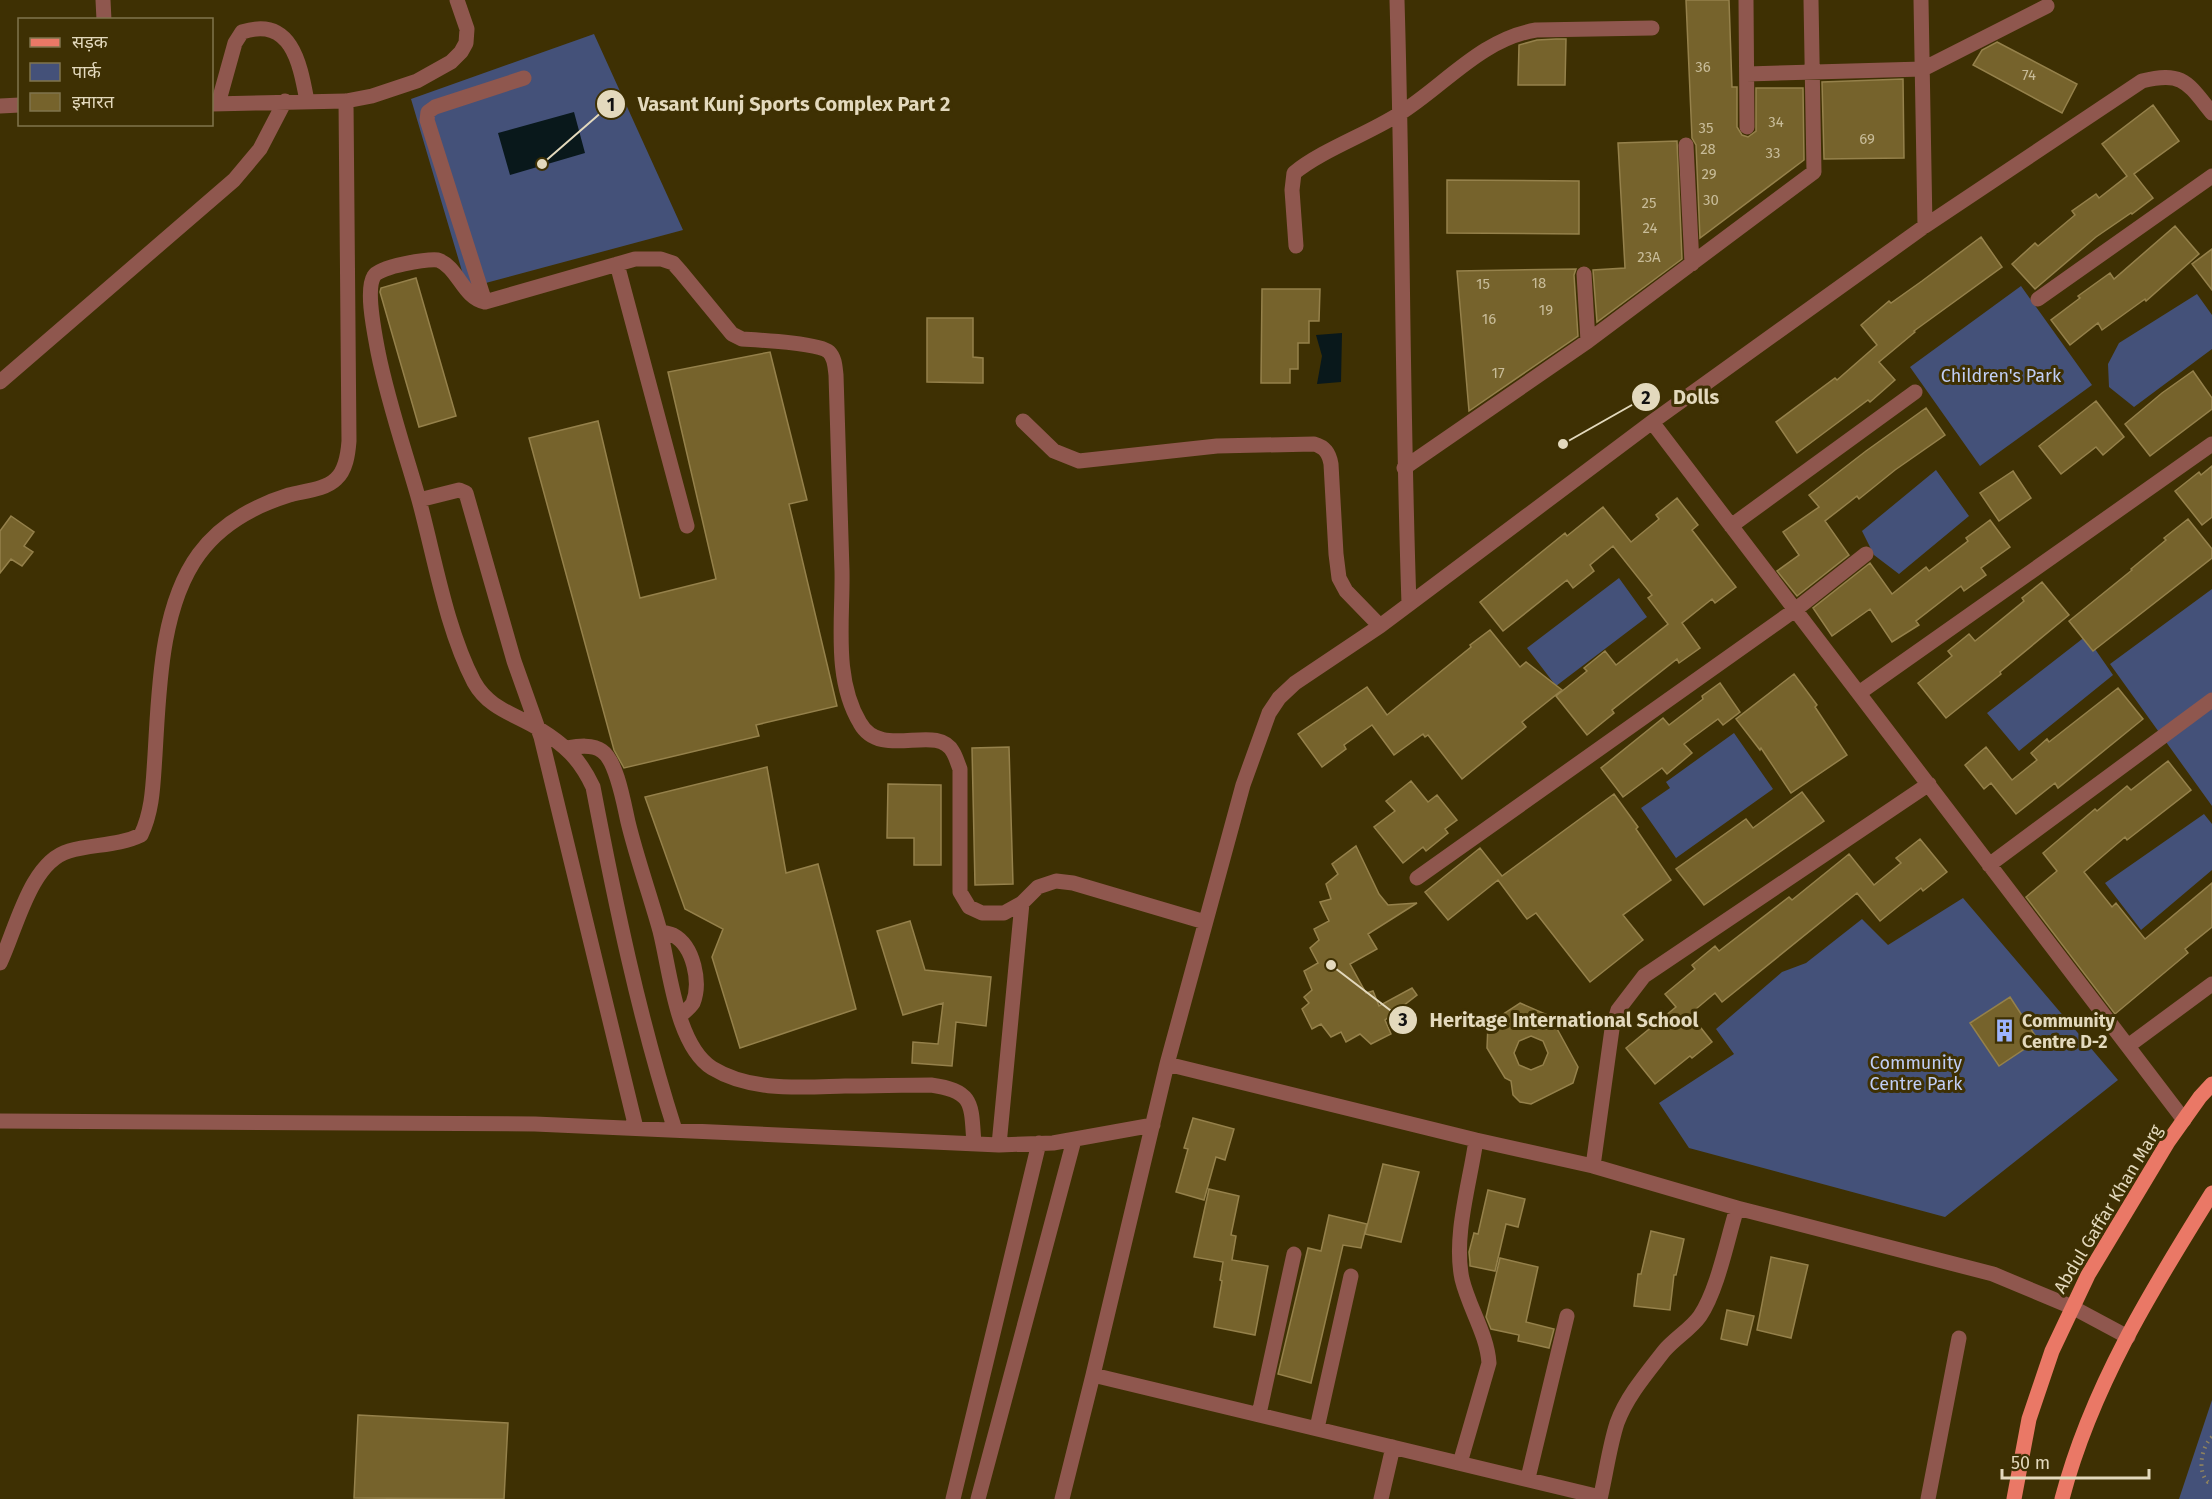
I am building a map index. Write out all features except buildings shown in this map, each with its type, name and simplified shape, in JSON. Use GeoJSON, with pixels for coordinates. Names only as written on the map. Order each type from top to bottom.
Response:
{"type":"FeatureCollection","features":[{"type":"Feature","properties":{"kind":"main road","name":"Abdul Gaffar Khan Marg"},"geometry":{"type":"LineString","coordinates":[[2014,1499],[2029,1419],[2052,1351],[2072,1307],[2088,1275],[2168,1142],[2199,1097],[2212,1084]]}},
{"type":"Feature","properties":{"kind":"main road"},"geometry":{"type":"LineString","coordinates":[[2062,1499],[2090,1414],[2128,1337],[2172,1258],[2209,1203]]}},
{"type":"Feature","properties":{"kind":"street"},"geometry":{"type":"LineString","coordinates":[[103,0],[104,18]]}},
{"type":"Feature","properties":{"kind":"street"},"geometry":{"type":"LineString","coordinates":[[307,101],[301,70],[282,35],[270,28],[243,32],[235,44],[215,104],[346,101],[372,96],[417,81],[451,62],[466,43],[467,28],[457,0]]}},
{"type":"Feature","properties":{"kind":"street"},"geometry":{"type":"LineString","coordinates":[[1396,0],[1400,114],[1404,468],[1409,604]]}},
{"type":"Feature","properties":{"kind":"street"},"geometry":{"type":"LineString","coordinates":[[1746,0],[1747,127]]}},
{"type":"Feature","properties":{"kind":"street"},"geometry":{"type":"LineString","coordinates":[[1404,468],[1588,341],[1814,172],[1811,0]]}},
{"type":"Feature","properties":{"kind":"street"},"geometry":{"type":"LineString","coordinates":[[1921,0],[1925,226]]}},
{"type":"Feature","properties":{"kind":"street"},"geometry":{"type":"LineString","coordinates":[[1747,74],[1923,69],[2047,6]]}},
{"type":"Feature","properties":{"kind":"street"},"geometry":{"type":"LineString","coordinates":[[1296,246],[1292,190],[1294,173],[1400,114],[1445,78],[1502,40],[1520,32],[1536,30],[1652,28]]}},
{"type":"Feature","properties":{"kind":"street"},"geometry":{"type":"LineString","coordinates":[[1062,1499],[1094,1375],[1167,1064],[1205,922],[1243,785],[1269,713],[1279,698],[1295,683],[1380,626],[1652,422],[1925,226],[2142,81],[2172,76],[2192,88],[2212,112]]}},
{"type":"Feature","properties":{"kind":"street"},"geometry":{"type":"LineString","coordinates":[[485,302],[427,115],[435,107],[524,78]]}},
{"type":"Feature","properties":{"kind":"street"},"geometry":{"type":"LineString","coordinates":[[0,382],[234,180],[260,149],[285,101]]}},
{"type":"Feature","properties":{"kind":"street"},"geometry":{"type":"LineString","coordinates":[[0,963],[39,874],[47,864],[57,855],[70,851],[131,841],[141,836],[152,805],[158,707],[172,608],[187,572],[200,552],[217,533],[240,516],[287,496],[327,485],[337,479],[344,467],[349,441],[346,101]]}},
{"type":"Feature","properties":{"kind":"street"},"geometry":{"type":"LineString","coordinates":[[0,106],[18,105]]}},
{"type":"Feature","properties":{"kind":"street"},"geometry":{"type":"LineString","coordinates":[[1686,145],[1692,264]]}},
{"type":"Feature","properties":{"kind":"street"},"geometry":{"type":"LineString","coordinates":[[2038,299],[2212,176]]}},
{"type":"Feature","properties":{"kind":"street"},"geometry":{"type":"LineString","coordinates":[[675,1130],[649,1040],[592,788],[581,763],[567,748],[538,728],[485,698],[475,683],[452,623],[379,353],[370,290],[374,276],[386,268],[438,260],[448,266],[476,298],[485,302],[618,264],[648,258],[673,263],[732,334],[742,339],[812,346],[829,352],[834,361],[836,386],[843,588],[841,652],[846,686],[852,708],[861,725],[872,737],[885,742],[909,740],[942,742],[953,750],[960,769],[960,892],[969,907],[982,913],[1004,913],[1022,903],[1038,887],[1056,881],[1073,883],[1205,922]]}},
{"type":"Feature","properties":{"kind":"street"},"geometry":{"type":"LineString","coordinates":[[618,264],[687,526]]}},
{"type":"Feature","properties":{"kind":"street"},"geometry":{"type":"LineString","coordinates":[[1584,274],[1588,341]]}},
{"type":"Feature","properties":{"kind":"street"},"geometry":{"type":"LineString","coordinates":[[1731,526],[1915,392]]}},
{"type":"Feature","properties":{"kind":"street"},"geometry":{"type":"LineString","coordinates":[[1023,421],[1054,451],[1078,461],[1217,446],[1314,444],[1322,447],[1329,454],[1331,464],[1339,578],[1346,591],[1380,626]]}},
{"type":"Feature","properties":{"kind":"street"},"geometry":{"type":"LineString","coordinates":[[1652,422],[2184,1120]]}},
{"type":"Feature","properties":{"kind":"street"},"geometry":{"type":"LineString","coordinates":[[1858,693],[2212,444]]}},
{"type":"Feature","properties":{"kind":"street"},"geometry":{"type":"LineString","coordinates":[[419,500],[459,490],[466,493],[514,661],[538,728],[636,1128]]}},
{"type":"Feature","properties":{"kind":"street"},"geometry":{"type":"LineString","coordinates":[[1418,878],[1795,610],[1866,554]]}},
{"type":"Feature","properties":{"kind":"street"},"geometry":{"type":"LineString","coordinates":[[1989,865],[2212,700]]}},
{"type":"Feature","properties":{"kind":"street"},"geometry":{"type":"LineString","coordinates":[[567,748],[595,747],[607,755],[615,772],[634,847],[660,931],[680,1016],[699,1058],[713,1068],[738,1080],[759,1084],[803,1087],[931,1085],[952,1088],[966,1096],[972,1109],[974,1144]]}},
{"type":"Feature","properties":{"kind":"street"},"geometry":{"type":"LineString","coordinates":[[1593,1166],[1612,1029],[1618,1010],[1644,976],[1929,784]]}},
{"type":"Feature","properties":{"kind":"street"},"geometry":{"type":"LineString","coordinates":[[999,1145],[1022,903]]}},
{"type":"Feature","properties":{"kind":"street"},"geometry":{"type":"LineString","coordinates":[[660,931],[674,935],[693,959],[696,977],[695,994],[692,1005],[680,1016]]}},
{"type":"Feature","properties":{"kind":"street"},"geometry":{"type":"LineString","coordinates":[[2128,1046],[2212,984]]}},
{"type":"Feature","properties":{"kind":"street"},"geometry":{"type":"LineString","coordinates":[[1167,1064],[1476,1140],[1593,1166],[1737,1208],[1993,1274],[2072,1307],[2128,1337]]}},
{"type":"Feature","properties":{"kind":"street"},"geometry":{"type":"LineString","coordinates":[[0,1121],[535,1124],[999,1145],[1074,1140],[1153,1125]]}},
{"type":"Feature","properties":{"kind":"street"},"geometry":{"type":"LineString","coordinates":[[978,1499],[1074,1140]]}},
{"type":"Feature","properties":{"kind":"street"},"geometry":{"type":"LineString","coordinates":[[1460,1463],[1489,1363],[1488,1350],[1462,1277],[1460,1256],[1460,1236],[1476,1140]]}},
{"type":"Feature","properties":{"kind":"street"},"geometry":{"type":"LineString","coordinates":[[953,1499],[1039,1143]]}},
{"type":"Feature","properties":{"kind":"street"},"geometry":{"type":"LineString","coordinates":[[1094,1375],[1528,1478],[1600,1498],[1611,1445],[1625,1406],[1634,1390],[1664,1352],[1677,1336],[1699,1317],[1705,1307],[1737,1208]]}},
{"type":"Feature","properties":{"kind":"street"},"geometry":{"type":"LineString","coordinates":[[1259,1414],[1294,1254]]}},
{"type":"Feature","properties":{"kind":"street"},"geometry":{"type":"LineString","coordinates":[[1317,1428],[1351,1276]]}},
{"type":"Feature","properties":{"kind":"street"},"geometry":{"type":"LineString","coordinates":[[1528,1478],[1567,1316]]}},
{"type":"Feature","properties":{"kind":"street"},"geometry":{"type":"LineString","coordinates":[[1928,1499],[1959,1338]]}},
{"type":"Feature","properties":{"kind":"street"},"geometry":{"type":"LineString","coordinates":[[1381,1499],[1393,1447]]}},
{"type":"Feature","properties":{"kind":"path"},"geometry":{"type":"LineString","coordinates":[[2212,1437],[2206,1445],[2202,1459],[2205,1479],[2212,1482]]}},
{"type":"Feature","properties":{"kind":"green space"},"geometry":{"type":"Polygon","coordinates":[[[594,34],[683,230],[467,288],[411,99],[594,34]]]}},
{"type":"Feature","properties":{"kind":"green space","name":"Children's Park"},"geometry":{"type":"Polygon","coordinates":[[[2021,286],[2092,385],[1980,466],[1910,367],[2021,286]]]}},
{"type":"Feature","properties":{"kind":"green space"},"geometry":{"type":"Polygon","coordinates":[[[2197,294],[2212,315],[2212,349],[2134,407],[2109,387],[2108,364],[2119,343],[2197,294]]]}},
{"type":"Feature","properties":{"kind":"green space"},"geometry":{"type":"Polygon","coordinates":[[[1936,470],[1969,516],[1899,574],[1874,555],[1862,531],[1936,470]]]}},
{"type":"Feature","properties":{"kind":"green space"},"geometry":{"type":"Polygon","coordinates":[[[1619,578],[1647,617],[1556,686],[1527,648],[1619,578]]]}},
{"type":"Feature","properties":{"kind":"green space"},"geometry":{"type":"Polygon","coordinates":[[[2212,589],[2212,806],[2110,664],[2212,589]]]}},
{"type":"Feature","properties":{"kind":"green space"},"geometry":{"type":"Polygon","coordinates":[[[2086,636],[2113,675],[2019,751],[1987,713],[2086,636]]]}},
{"type":"Feature","properties":{"kind":"green space"},"geometry":{"type":"Polygon","coordinates":[[[1734,733],[1773,789],[1676,858],[1641,808],[1670,788],[1666,782],[1734,733]]]}},
{"type":"Feature","properties":{"kind":"green space"},"geometry":{"type":"Polygon","coordinates":[[[2204,814],[2212,824],[2212,870],[2141,930],[2105,883],[2204,814]]]}},
{"type":"Feature","properties":{"kind":"green space","name":"Community Centre Park"},"geometry":{"type":"Polygon","coordinates":[[[1963,898],[2118,1080],[1945,1217],[1689,1148],[1659,1103],[1734,1054],[1716,1029],[1782,972],[1806,963],[1862,919],[1888,945],[1963,898]]]}},
{"type":"Feature","properties":{"kind":"green space"},"geometry":{"type":"Polygon","coordinates":[[[2212,1400],[2212,1499],[2179,1499],[2212,1400]]]}},
{"type":"Feature","properties":{"kind":"shaded area"},"geometry":{"type":"Polygon","coordinates":[[[574,112],[585,153],[510,175],[498,133],[574,112]]]}},
{"type":"Feature","properties":{"kind":"shaded area"},"geometry":{"type":"Polygon","coordinates":[[[1342,333],[1341,382],[1317,384],[1322,356],[1316,335],[1342,333]]]}},
{"type":"Feature","properties":{"kind":"place","name":"Vasant Kunj Sports Complex Part 2"},"geometry":{"type":"Point","coordinates":[542,164]}},
{"type":"Feature","properties":{"kind":"place","name":"Dolls"},"geometry":{"type":"Point","coordinates":[1563,444]}},
{"type":"Feature","properties":{"kind":"place","name":"Heritage International School"},"geometry":{"type":"Point","coordinates":[1331,965]}},
{"type":"Feature","properties":{"kind":"place","name":"Community Centre D-2"},"geometry":{"type":"Point","coordinates":[2004,1031]}}]}
